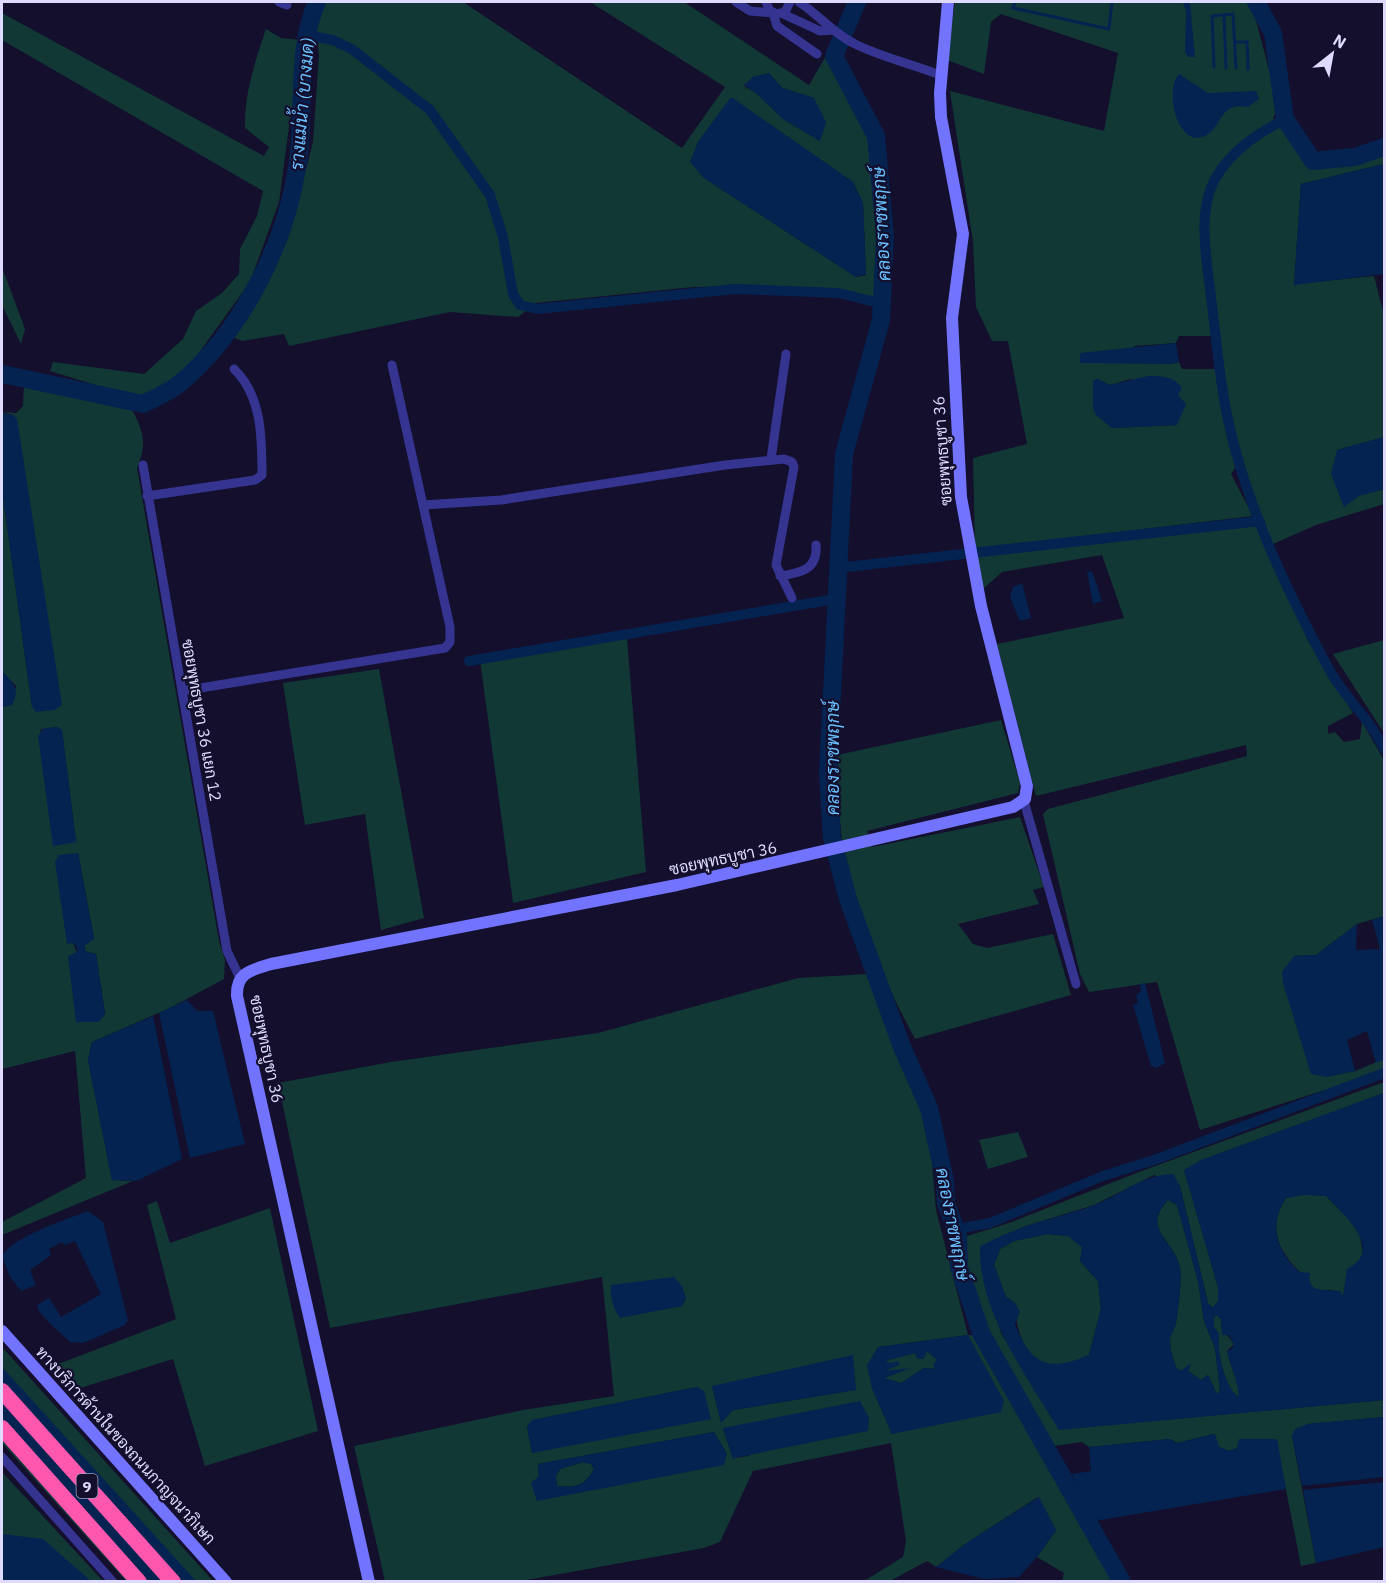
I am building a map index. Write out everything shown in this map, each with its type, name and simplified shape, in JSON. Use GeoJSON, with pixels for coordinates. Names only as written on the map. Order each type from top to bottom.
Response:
{"type":"FeatureCollection","features":[{"type":"Feature","properties":{"kind":"highway","name":"9"},"geometry":{"type":"LineString","coordinates":[[2,1391],[173,1581]]}},
{"type":"Feature","properties":{"kind":"highway","name":"9"},"geometry":{"type":"LineString","coordinates":[[2,1428],[139,1581]]}},
{"type":"Feature","properties":{"kind":"street"},"geometry":{"type":"LineString","coordinates":[[736,2],[750,11],[777,13],[820,31],[836,32]]}},
{"type":"Feature","properties":{"kind":"street"},"geometry":{"type":"LineString","coordinates":[[766,2],[777,13],[777,26],[817,54]]}},
{"type":"Feature","properties":{"kind":"street"},"geometry":{"type":"LineString","coordinates":[[777,13],[788,9],[790,2]]}},
{"type":"Feature","properties":{"kind":"street"},"geometry":{"type":"LineString","coordinates":[[800,2],[821,16],[836,32],[848,40],[940,75]]}},
{"type":"Feature","properties":{"kind":"street","name":"ซอยพุทธบูชา 36"},"geometry":{"type":"LineString","coordinates":[[369,1581],[237,996],[240,978],[247,971],[272,964],[774,864],[1013,807],[1024,801],[1027,786],[973,568],[961,497],[952,318],[963,234],[941,117],[940,75],[948,2]]}},
{"type":"Feature","properties":{"kind":"street"},"geometry":{"type":"LineString","coordinates":[[771,459],[786,354]]}},
{"type":"Feature","properties":{"kind":"street"},"geometry":{"type":"LineString","coordinates":[[182,691],[445,648],[451,637],[450,627],[392,365]]}},
{"type":"Feature","properties":{"kind":"street"},"geometry":{"type":"LineString","coordinates":[[147,496],[255,480],[262,474],[260,424],[250,390],[234,369]]}},
{"type":"Feature","properties":{"kind":"street"},"geometry":{"type":"LineString","coordinates":[[423,505],[501,500],[771,459],[784,459],[792,462],[794,467],[776,565],[792,598]]}},
{"type":"Feature","properties":{"kind":"street","name":"ซอยพุทธบูชา 36 แยก 12"},"geometry":{"type":"LineString","coordinates":[[143,465],[227,951],[240,978]]}},
{"type":"Feature","properties":{"kind":"street"},"geometry":{"type":"LineString","coordinates":[[780,576],[804,572],[809,568],[816,554],[816,545]]}},
{"type":"Feature","properties":{"kind":"street"},"geometry":{"type":"LineString","coordinates":[[1024,801],[1076,984]]}},
{"type":"Feature","properties":{"kind":"street","name":"ทางบริการด้านในของถนนกาญจนาภิเษก"},"geometry":{"type":"LineString","coordinates":[[2,1331],[226,1581]]}},
{"type":"Feature","properties":{"kind":"street"},"geometry":{"type":"LineString","coordinates":[[2,1457],[113,1581]]}},
{"type":"Feature","properties":{"kind":"green space"},"geometry":{"type":"Polygon","coordinates":[[[325,2],[463,2],[682,148],[725,87],[590,2],[684,2],[809,85],[834,42],[842,55],[868,133],[876,189],[880,299],[814,289],[766,286],[693,287],[536,303],[518,317],[450,312],[289,346],[284,334],[242,341],[228,335],[241,323],[287,241],[313,142],[319,55],[316,32],[325,2]],[[769,73],[753,77],[744,86],[756,93],[783,119],[820,141],[814,98],[782,88],[769,73]],[[731,98],[698,142],[691,162],[704,178],[856,277],[866,275],[863,203],[853,182],[731,98]]]}},
{"type":"Feature","properties":{"kind":"green space"},"geometry":{"type":"Polygon","coordinates":[[[955,2],[1247,2],[1255,17],[1279,107],[1273,118],[1306,162],[1323,168],[1384,150],[1384,164],[1301,184],[1294,284],[1374,276],[1384,315],[1384,437],[1337,450],[1358,496],[1384,489],[1384,504],[1316,525],[1273,544],[1237,465],[1231,474],[1253,516],[975,549],[973,458],[1027,444],[1008,341],[992,341],[976,307],[973,242],[950,91],[1104,131],[1118,53],[1001,14],[991,22],[984,74],[947,60],[955,2]],[[1179,336],[1176,343],[1134,346],[1129,362],[1170,364],[1179,362],[1182,369],[1217,369],[1211,336],[1179,336]],[[1097,379],[1093,381],[1107,421],[1112,428],[1177,425],[1131,379],[1110,385],[1097,379]]]}},
{"type":"Feature","properties":{"kind":"green space"},"geometry":{"type":"Polygon","coordinates":[[[2,13],[264,156],[269,147],[245,128],[248,90],[258,54],[266,29],[281,38],[300,40],[296,108],[290,119],[279,202],[250,282],[188,368],[150,395],[128,395],[50,371],[53,362],[144,374],[183,339],[196,311],[222,293],[239,274],[240,249],[257,216],[263,191],[2,40],[2,13]]]}},
{"type":"Feature","properties":{"kind":"green space"},"geometry":{"type":"Polygon","coordinates":[[[2,267],[25,329],[21,344],[2,305],[2,267]]]}},
{"type":"Feature","properties":{"kind":"green space"},"geometry":{"type":"Polygon","coordinates":[[[24,384],[132,410],[139,425],[143,445],[137,468],[219,941],[225,960],[224,979],[170,1008],[92,1042],[88,1060],[112,1180],[133,1181],[2,1235],[2,1222],[86,1178],[75,1051],[2,1069],[2,707],[12,705],[16,686],[2,671],[2,489],[32,707],[13,415],[2,412],[16,413],[23,406],[24,384]],[[57,727],[40,730],[76,842],[62,731],[57,727]],[[78,853],[73,943],[103,1017],[105,1013],[96,954],[85,951],[84,945],[94,938],[78,853]]]}},
{"type":"Feature","properties":{"kind":"green space"},"geometry":{"type":"Polygon","coordinates":[[[1258,526],[1308,641],[1353,713],[1328,726],[1328,734],[1335,732],[1344,742],[1360,739],[1362,722],[1384,760],[1384,916],[1357,924],[1316,955],[1294,956],[1326,1077],[1355,1071],[1384,1059],[1384,1071],[1200,1130],[1157,982],[1089,992],[1080,974],[1043,814],[1048,809],[1247,756],[1246,745],[1036,796],[997,644],[1124,618],[1102,555],[1002,572],[982,590],[974,556],[1258,526]]]}},
{"type":"Feature","properties":{"kind":"green space"},"geometry":{"type":"Polygon","coordinates":[[[627,638],[646,872],[513,903],[480,660],[627,638]]]}},
{"type":"Feature","properties":{"kind":"green space"},"geometry":{"type":"Polygon","coordinates":[[[1384,640],[1384,733],[1333,654],[1384,640]]]}},
{"type":"Feature","properties":{"kind":"green space"},"geometry":{"type":"Polygon","coordinates":[[[379,669],[424,918],[381,930],[365,814],[305,825],[283,683],[379,669]]]}},
{"type":"Feature","properties":{"kind":"green space"},"geometry":{"type":"Polygon","coordinates":[[[1001,720],[1020,783],[1018,793],[867,831],[872,847],[1020,817],[1044,887],[1033,890],[1039,904],[958,924],[973,944],[987,948],[1053,934],[1071,995],[915,1039],[880,967],[853,890],[842,838],[837,755],[1001,720]]]}},
{"type":"Feature","properties":{"kind":"green space"},"geometry":{"type":"Polygon","coordinates":[[[869,974],[916,1093],[930,1140],[936,1210],[968,1335],[978,1336],[1093,1546],[1116,1581],[1062,1581],[1064,1573],[1037,1557],[1056,1530],[1038,1497],[968,1542],[936,1567],[927,1561],[890,1581],[864,1581],[903,1557],[906,1541],[891,1443],[753,1471],[720,1542],[704,1548],[521,1581],[385,1581],[354,1446],[523,1410],[614,1396],[602,1277],[330,1328],[278,1083],[391,1062],[598,1033],[798,978],[869,974]],[[686,1298],[645,1312],[682,1306],[686,1298]],[[968,1335],[878,1347],[868,1365],[872,1388],[892,1434],[968,1335]],[[712,1386],[721,1422],[733,1410],[855,1390],[712,1386]],[[697,1387],[533,1420],[527,1427],[533,1453],[697,1387]],[[723,1429],[733,1458],[749,1456],[723,1429]],[[714,1432],[538,1464],[539,1476],[532,1483],[537,1500],[727,1454],[714,1432]]]}},
{"type":"Feature","properties":{"kind":"green space"},"geometry":{"type":"Polygon","coordinates":[[[1384,1082],[1384,1093],[1202,1160],[1184,1170],[1218,1287],[1218,1301],[1213,1308],[1208,1303],[1180,1186],[1154,1175],[1094,1205],[1026,1226],[980,1247],[1001,1333],[1059,1429],[1384,1400],[1384,1417],[1308,1424],[1292,1436],[1316,1563],[1301,1566],[1276,1439],[1239,1440],[1237,1448],[1229,1451],[1219,1447],[1214,1434],[1177,1443],[1170,1439],[1089,1447],[1082,1442],[1053,1446],[1010,1374],[979,1308],[964,1253],[967,1236],[1009,1223],[1139,1172],[1384,1082]]]}},
{"type":"Feature","properties":{"kind":"green space"},"geometry":{"type":"Polygon","coordinates":[[[1018,1132],[1028,1157],[988,1169],[979,1140],[1018,1132]]]}},
{"type":"Feature","properties":{"kind":"green space"},"geometry":{"type":"Polygon","coordinates":[[[1304,1194],[1326,1196],[1349,1219],[1360,1236],[1363,1254],[1346,1284],[1343,1297],[1331,1290],[1319,1291],[1313,1287],[1288,1258],[1278,1240],[1277,1220],[1286,1198],[1304,1194]]]}},
{"type":"Feature","properties":{"kind":"green space"},"geometry":{"type":"Polygon","coordinates":[[[1168,1200],[1177,1205],[1198,1281],[1204,1321],[1215,1348],[1220,1390],[1217,1395],[1208,1375],[1201,1380],[1188,1371],[1190,1365],[1181,1371],[1176,1367],[1172,1354],[1170,1340],[1177,1318],[1180,1268],[1177,1258],[1158,1227],[1157,1219],[1160,1210],[1168,1200]]]}},
{"type":"Feature","properties":{"kind":"green space"},"geometry":{"type":"Polygon","coordinates":[[[157,1201],[170,1243],[270,1208],[318,1431],[205,1466],[173,1359],[74,1390],[53,1366],[176,1319],[147,1205],[157,1201]]]}},
{"type":"Feature","properties":{"kind":"green space"},"geometry":{"type":"Polygon","coordinates":[[[1048,1234],[1068,1236],[1082,1247],[1080,1261],[1098,1281],[1101,1309],[1089,1355],[1063,1365],[1051,1365],[1032,1355],[1017,1325],[1015,1303],[1006,1297],[994,1265],[1000,1249],[1014,1241],[1048,1234]]]}},
{"type":"Feature","properties":{"kind":"green space"},"geometry":{"type":"Polygon","coordinates":[[[1217,1315],[1221,1319],[1221,1327],[1234,1344],[1227,1351],[1239,1398],[1230,1386],[1223,1368],[1218,1341],[1219,1334],[1214,1327],[1214,1317],[1217,1315]]]}},
{"type":"Feature","properties":{"kind":"green space"},"geometry":{"type":"Polygon","coordinates":[[[2,1347],[213,1581],[126,1581],[2,1443],[2,1347]]]}},
{"type":"Feature","properties":{"kind":"green space"},"geometry":{"type":"Polygon","coordinates":[[[927,1351],[937,1360],[936,1369],[924,1368],[901,1383],[883,1378],[907,1369],[882,1372],[891,1364],[884,1361],[915,1353],[917,1358],[923,1359],[927,1351]]]}},
{"type":"Feature","properties":{"kind":"green space"},"geometry":{"type":"Polygon","coordinates":[[[583,1462],[591,1464],[594,1469],[587,1479],[579,1485],[557,1486],[556,1476],[560,1469],[583,1462]]]}},
{"type":"Feature","properties":{"kind":"green space"},"geometry":{"type":"Polygon","coordinates":[[[2,1472],[103,1581],[89,1581],[2,1534],[2,1472]]]}},
{"type":"Feature","properties":{"kind":"water"},"geometry":{"type":"Polygon","coordinates":[[[1183,2],[1190,2],[1195,57],[1188,57],[1185,52],[1186,12],[1183,2]]]}},
{"type":"Feature","properties":{"kind":"water"},"geometry":{"type":"Polygon","coordinates":[[[769,73],[782,88],[814,98],[826,122],[820,141],[783,119],[756,93],[744,85],[753,77],[769,73]]]}},
{"type":"Feature","properties":{"kind":"water"},"geometry":{"type":"Polygon","coordinates":[[[1179,74],[1208,93],[1256,91],[1259,99],[1248,107],[1238,106],[1226,111],[1211,132],[1195,138],[1187,134],[1181,126],[1173,104],[1175,82],[1179,74]]]}},
{"type":"Feature","properties":{"kind":"water"},"geometry":{"type":"Polygon","coordinates":[[[731,97],[853,182],[863,203],[866,274],[856,277],[704,178],[690,162],[698,142],[731,97]]]}},
{"type":"Feature","properties":{"kind":"water"},"geometry":{"type":"Polygon","coordinates":[[[1384,164],[1384,274],[1294,285],[1301,184],[1384,164]]]}},
{"type":"Feature","properties":{"kind":"water"},"geometry":{"type":"Polygon","coordinates":[[[1176,343],[1179,362],[1170,364],[1080,363],[1080,353],[1176,343]]]}},
{"type":"Feature","properties":{"kind":"water"},"geometry":{"type":"Polygon","coordinates":[[[1148,376],[1171,379],[1182,388],[1178,395],[1186,404],[1177,425],[1112,428],[1096,415],[1093,408],[1093,381],[1098,379],[1110,385],[1148,376]]]}},
{"type":"Feature","properties":{"kind":"water"},"geometry":{"type":"Polygon","coordinates":[[[2,413],[13,415],[17,419],[62,705],[54,710],[36,712],[32,707],[2,489],[2,413]]]}},
{"type":"Feature","properties":{"kind":"water"},"geometry":{"type":"Polygon","coordinates":[[[1384,437],[1384,489],[1359,496],[1344,507],[1331,474],[1337,450],[1384,437]]]}},
{"type":"Feature","properties":{"kind":"water"},"geometry":{"type":"Polygon","coordinates":[[[1092,571],[1102,601],[1093,604],[1087,572],[1092,571]]]}},
{"type":"Feature","properties":{"kind":"water"},"geometry":{"type":"Polygon","coordinates":[[[1022,583],[1031,618],[1020,621],[1010,597],[1013,587],[1022,583]]]}},
{"type":"Feature","properties":{"kind":"water"},"geometry":{"type":"Polygon","coordinates":[[[2,671],[14,686],[16,695],[12,705],[2,707],[2,671]]]}},
{"type":"Feature","properties":{"kind":"water"},"geometry":{"type":"Polygon","coordinates":[[[57,727],[62,730],[76,842],[53,846],[38,736],[44,728],[57,727]]]}},
{"type":"Feature","properties":{"kind":"water"},"geometry":{"type":"Polygon","coordinates":[[[78,853],[94,939],[84,946],[85,951],[96,954],[105,1014],[99,1022],[76,1022],[68,956],[77,952],[77,947],[73,943],[67,944],[55,862],[59,855],[78,853]]]}},
{"type":"Feature","properties":{"kind":"water"},"geometry":{"type":"Polygon","coordinates":[[[1384,916],[1384,1059],[1376,1063],[1367,1031],[1347,1040],[1355,1071],[1326,1077],[1311,1074],[1283,983],[1282,972],[1294,956],[1316,955],[1357,924],[1356,950],[1380,949],[1372,920],[1384,916]]]}},
{"type":"Feature","properties":{"kind":"water"},"geometry":{"type":"Polygon","coordinates":[[[1145,983],[1165,1063],[1156,1068],[1151,1066],[1133,1005],[1138,1003],[1136,995],[1141,992],[1140,984],[1145,983]]]}},
{"type":"Feature","properties":{"kind":"water"},"geometry":{"type":"Polygon","coordinates":[[[187,1000],[197,1011],[213,1011],[245,1144],[190,1158],[159,1013],[187,1000]]]}},
{"type":"Feature","properties":{"kind":"water"},"geometry":{"type":"Polygon","coordinates":[[[153,1016],[182,1159],[136,1181],[112,1180],[88,1060],[92,1042],[153,1016]]]}},
{"type":"Feature","properties":{"kind":"water"},"geometry":{"type":"Polygon","coordinates":[[[1384,1093],[1384,1400],[1059,1430],[1019,1366],[996,1319],[987,1295],[980,1247],[1021,1228],[1103,1202],[1151,1178],[1173,1174],[1180,1186],[1208,1303],[1213,1308],[1218,1301],[1218,1287],[1184,1170],[1201,1160],[1384,1093]],[[1304,1195],[1286,1198],[1280,1208],[1276,1227],[1277,1237],[1285,1255],[1299,1272],[1310,1273],[1311,1284],[1314,1287],[1340,1291],[1343,1296],[1347,1269],[1358,1261],[1362,1252],[1358,1232],[1326,1196],[1304,1195]],[[1168,1200],[1160,1210],[1157,1219],[1158,1227],[1177,1258],[1180,1268],[1180,1296],[1176,1323],[1170,1340],[1173,1358],[1176,1367],[1181,1371],[1191,1363],[1188,1371],[1201,1380],[1208,1375],[1217,1394],[1220,1390],[1215,1348],[1204,1321],[1198,1281],[1177,1205],[1168,1200]],[[1048,1234],[1014,1241],[1000,1249],[994,1265],[1006,1297],[1015,1303],[1020,1312],[1015,1324],[1028,1349],[1043,1362],[1052,1364],[1089,1355],[1101,1309],[1098,1281],[1080,1261],[1082,1247],[1068,1236],[1048,1234]],[[1217,1315],[1214,1317],[1214,1327],[1219,1334],[1219,1349],[1226,1378],[1234,1393],[1239,1397],[1227,1351],[1232,1349],[1234,1344],[1229,1335],[1222,1335],[1221,1319],[1217,1315]]]}},
{"type":"Feature","properties":{"kind":"water"},"geometry":{"type":"Polygon","coordinates":[[[88,1211],[103,1222],[128,1320],[125,1325],[83,1343],[70,1342],[46,1319],[37,1305],[49,1298],[61,1317],[101,1294],[75,1241],[65,1245],[62,1242],[49,1249],[51,1255],[30,1270],[36,1285],[21,1291],[10,1277],[2,1256],[28,1235],[88,1211]]]}},
{"type":"Feature","properties":{"kind":"water"},"geometry":{"type":"Polygon","coordinates":[[[674,1277],[682,1286],[686,1298],[682,1306],[620,1318],[612,1303],[611,1285],[674,1277]]]}},
{"type":"Feature","properties":{"kind":"water"},"geometry":{"type":"Polygon","coordinates":[[[968,1335],[1004,1401],[1001,1412],[892,1434],[872,1388],[867,1365],[878,1347],[968,1335]],[[927,1351],[923,1359],[917,1358],[915,1353],[885,1361],[891,1363],[898,1361],[899,1365],[885,1371],[911,1368],[884,1378],[901,1383],[924,1368],[935,1369],[933,1365],[937,1360],[927,1351]]]}},
{"type":"Feature","properties":{"kind":"water"},"geometry":{"type":"Polygon","coordinates":[[[853,1355],[856,1390],[733,1410],[721,1423],[712,1386],[853,1355]]]}},
{"type":"Feature","properties":{"kind":"water"},"geometry":{"type":"Polygon","coordinates":[[[2,1367],[196,1581],[133,1581],[2,1436],[2,1367]]]}},
{"type":"Feature","properties":{"kind":"water"},"geometry":{"type":"Polygon","coordinates":[[[697,1387],[704,1391],[711,1419],[532,1453],[527,1427],[532,1420],[697,1387]]]}},
{"type":"Feature","properties":{"kind":"water"},"geometry":{"type":"Polygon","coordinates":[[[860,1401],[869,1418],[868,1431],[734,1458],[734,1461],[723,1428],[860,1401]]]}},
{"type":"Feature","properties":{"kind":"water"},"geometry":{"type":"Polygon","coordinates":[[[1383,1417],[1384,1477],[1302,1486],[1292,1436],[1295,1429],[1308,1424],[1383,1417]]]}},
{"type":"Feature","properties":{"kind":"water"},"geometry":{"type":"Polygon","coordinates":[[[714,1432],[727,1454],[724,1465],[537,1501],[531,1483],[539,1476],[538,1464],[714,1432]],[[583,1462],[560,1469],[556,1476],[557,1486],[569,1487],[584,1482],[594,1469],[591,1464],[583,1462]]]}},
{"type":"Feature","properties":{"kind":"water"},"geometry":{"type":"Polygon","coordinates":[[[1215,1434],[1219,1447],[1229,1451],[1237,1448],[1239,1439],[1277,1439],[1286,1489],[1094,1521],[1072,1474],[1091,1471],[1089,1447],[1170,1439],[1177,1443],[1215,1434]]]}},
{"type":"Feature","properties":{"kind":"water"},"geometry":{"type":"Polygon","coordinates":[[[1384,1482],[1384,1547],[1316,1563],[1303,1490],[1384,1482]]]}},
{"type":"Feature","properties":{"kind":"water"},"geometry":{"type":"Polygon","coordinates":[[[1039,1497],[1056,1530],[1019,1577],[984,1579],[936,1567],[968,1542],[1039,1497]]]}},
{"type":"Feature","properties":{"kind":"water"},"geometry":{"type":"Polygon","coordinates":[[[2,1534],[43,1539],[91,1581],[2,1581],[2,1534]]]}},
{"type":"Feature","properties":{"kind":"waterway","name":"รางแม่น้ำ (บางมด)"},"geometry":{"type":"LineString","coordinates":[[2,374],[143,404],[179,384],[201,364],[240,314],[256,286],[282,228],[297,168],[300,148],[303,62],[310,21],[317,2]]}},
{"type":"Feature","properties":{"kind":"waterway","name":"คลองราชพฤกษ์"},"geometry":{"type":"LineString","coordinates":[[857,2],[834,56],[876,136],[885,237],[881,320],[844,454],[828,773],[832,838],[848,899],[902,1047],[929,1108],[945,1181],[946,1203],[958,1236],[959,1267],[981,1333],[1122,1582]]}},
{"type":"Feature","properties":{"kind":"waterway"},"geometry":{"type":"LineString","coordinates":[[1015,2],[1013,8],[1109,29],[1112,2]]}},
{"type":"Feature","properties":{"kind":"waterway","name":"คลองราชพฤกษ์"},"geometry":{"type":"LineString","coordinates":[[1256,2],[1273,33],[1285,119],[1313,161],[1355,157],[1384,147]]}},
{"type":"Feature","properties":{"kind":"waterway"},"geometry":{"type":"LineString","coordinates":[[1214,67],[1212,16],[1233,14],[1236,68]]}},
{"type":"Feature","properties":{"kind":"waterway"},"geometry":{"type":"LineString","coordinates":[[1224,15],[1226,68]]}},
{"type":"Feature","properties":{"kind":"waterway"},"geometry":{"type":"LineString","coordinates":[[307,35],[333,40],[353,50],[430,110],[490,195],[503,237],[513,294],[520,305],[537,309],[735,289],[839,293],[883,304]]}},
{"type":"Feature","properties":{"kind":"waterway"},"geometry":{"type":"LineString","coordinates":[[1235,42],[1247,42],[1248,69]]}},
{"type":"Feature","properties":{"kind":"waterway"},"geometry":{"type":"LineString","coordinates":[[1285,119],[1254,138],[1227,161],[1214,181],[1209,194],[1205,223],[1207,269],[1222,386],[1227,415],[1245,481],[1283,578],[1330,671],[1379,738],[1384,749]]}},
{"type":"Feature","properties":{"kind":"waterway"},"geometry":{"type":"LineString","coordinates":[[837,568],[1260,521]]}},
{"type":"Feature","properties":{"kind":"waterway"},"geometry":{"type":"LineString","coordinates":[[469,661],[835,599]]}},
{"type":"Feature","properties":{"kind":"waterway"},"geometry":{"type":"LineString","coordinates":[[956,1229],[990,1223],[1103,1176],[1157,1159],[1384,1073]]}}]}
